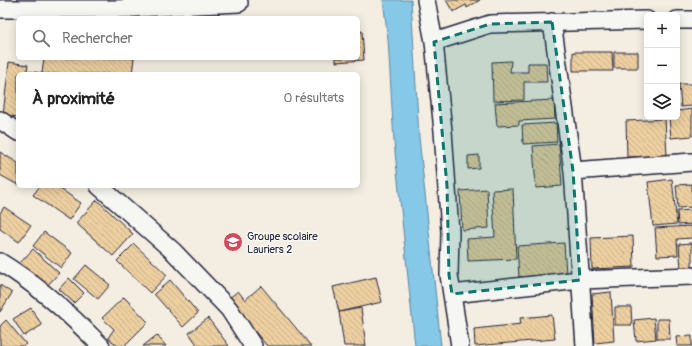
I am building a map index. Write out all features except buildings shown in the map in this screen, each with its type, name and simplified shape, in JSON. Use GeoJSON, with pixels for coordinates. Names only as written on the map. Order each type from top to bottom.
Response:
{"type":"FeatureCollection","features":[{"type":"Feature","properties":{"kind":"street"},"geometry":{"type":"LineString","coordinates":[[0,9],[239,2],[238,0]]}},
{"type":"Feature","properties":{"kind":"street"},"geometry":{"type":"LineString","coordinates":[[426,0],[434,42],[447,186],[450,232],[449,275],[460,346]]}},
{"type":"Feature","properties":{"kind":"street"},"geometry":{"type":"LineString","coordinates":[[434,42],[490,24],[644,20]]}},
{"type":"Feature","properties":{"kind":"street"},"geometry":{"type":"LineString","coordinates":[[680,20],[692,20]]}},
{"type":"Feature","properties":{"kind":"street"},"geometry":{"type":"LineString","coordinates":[[552,22],[573,171],[585,346]]}},
{"type":"Feature","properties":{"kind":"street"},"geometry":{"type":"LineString","coordinates":[[0,120],[16,131]]}},
{"type":"Feature","properties":{"kind":"street"},"geometry":{"type":"LineString","coordinates":[[573,171],[692,162]]}},
{"type":"Feature","properties":{"kind":"street"},"geometry":{"type":"LineString","coordinates":[[101,188],[173,251],[229,309],[253,346]]}},
{"type":"Feature","properties":{"kind":"street"},"geometry":{"type":"LineString","coordinates":[[0,262],[30,280],[66,310],[101,346]]}},
{"type":"Feature","properties":{"kind":"street"},"geometry":{"type":"LineString","coordinates":[[452,294],[580,280],[692,276]]}},
{"type":"Feature","properties":{"kind":"highlighted area"},"geometry":{"type":"Polygon","coordinates":[[[552,22],[573,171],[580,280],[452,294],[449,275],[447,186],[434,42],[490,24],[552,22]]]}},
{"type":"Feature","properties":{"kind":"water"},"geometry":{"type":"Polygon","coordinates":[[[383,0],[411,0],[419,137],[441,346],[415,346],[394,142],[388,39],[383,0]]]}},
{"type":"Feature","properties":{"kind":"place","name":"Groupe scolaire Lauriers 2"},"geometry":{"type":"Point","coordinates":[233,242]}}]}
